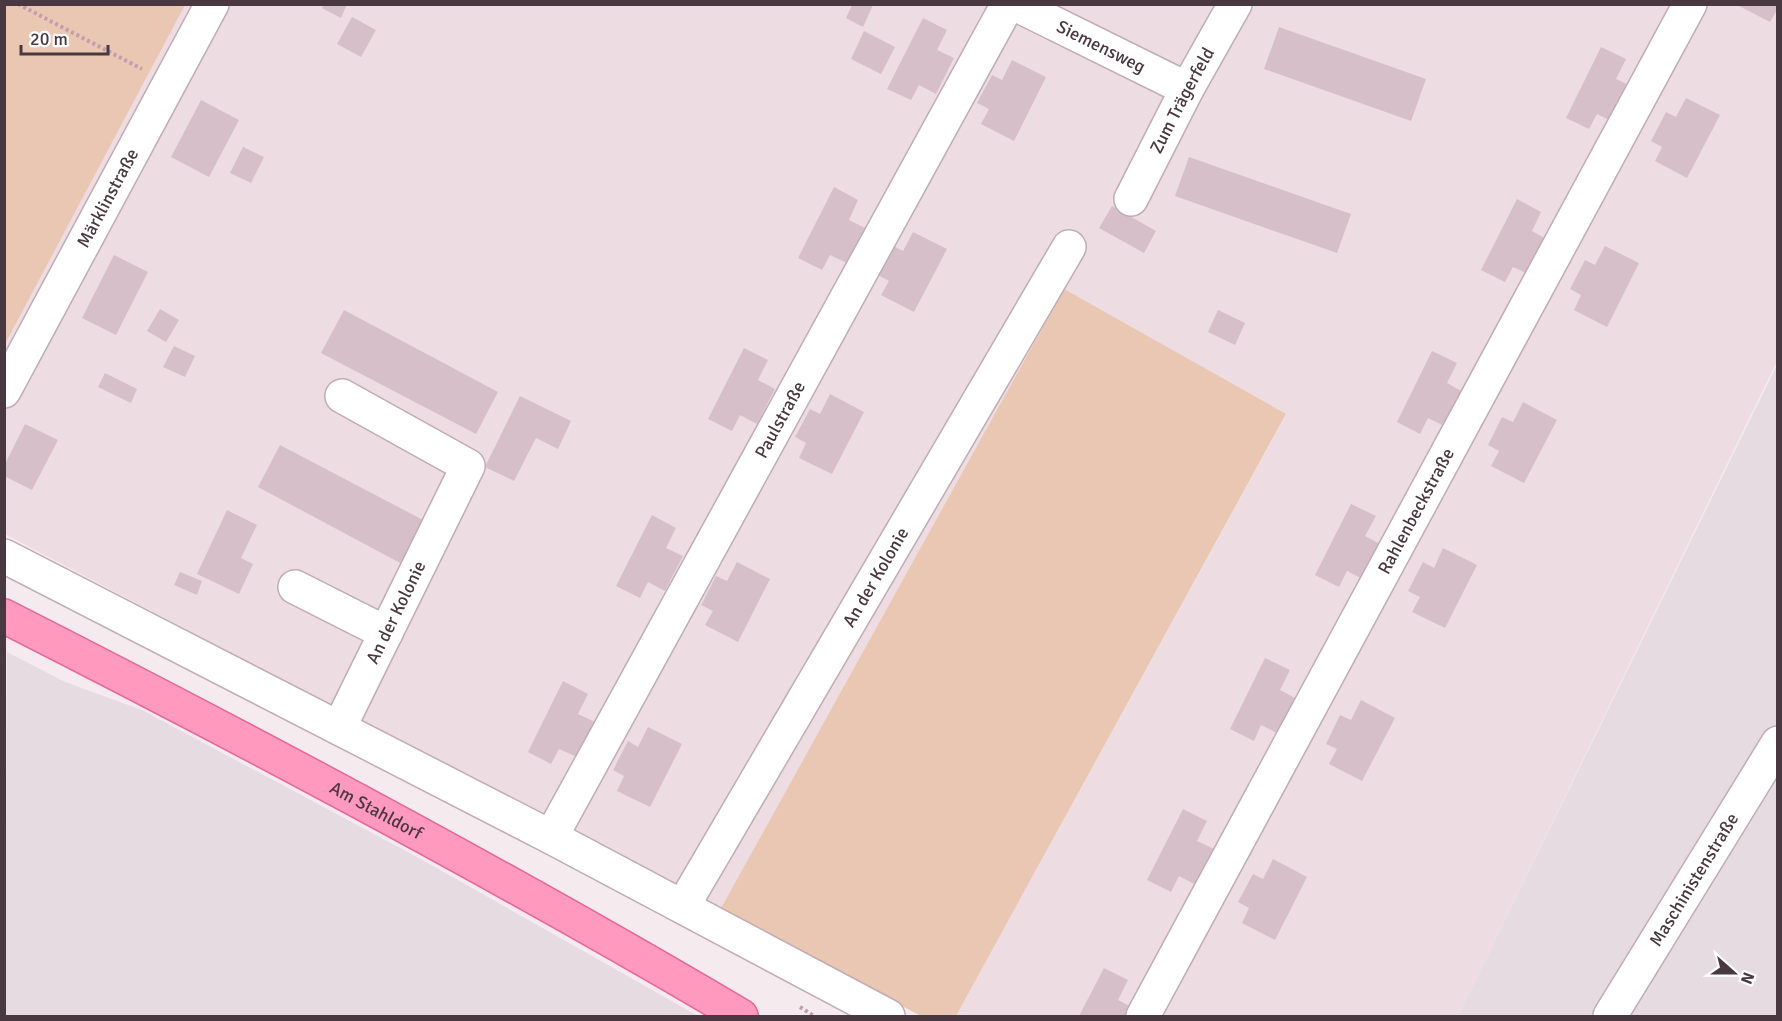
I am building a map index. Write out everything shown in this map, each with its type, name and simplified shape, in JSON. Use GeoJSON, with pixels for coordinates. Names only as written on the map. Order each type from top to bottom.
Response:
{"type":"FeatureCollection","features":[{"type":"Feature","properties":{"kind":"main road","name":"Am Stahldorf"},"geometry":{"type":"LineString","coordinates":[[4,616],[210,721],[501,877],[741,1017]]}},
{"type":"Feature","properties":{"kind":"street","name":"Märklinstraße"},"geometry":{"type":"LineString","coordinates":[[4,391],[212,4]]}},
{"type":"Feature","properties":{"kind":"street","name":"Paulstraße"},"geometry":{"type":"LineString","coordinates":[[551,837],[1008,4]]}},
{"type":"Feature","properties":{"kind":"street","name":"Siemensweg"},"geometry":{"type":"LineString","coordinates":[[1015,4],[1186,90]]}},
{"type":"Feature","properties":{"kind":"street","name":"Zum Trägerfeld"},"geometry":{"type":"LineString","coordinates":[[1131,199],[1186,90],[1235,4]]}},
{"type":"Feature","properties":{"kind":"street","name":"Rahlenbeckstraße"},"geometry":{"type":"LineString","coordinates":[[1143,1017],[1690,4]]}},
{"type":"Feature","properties":{"kind":"street","name":"An der Kolonie"},"geometry":{"type":"LineString","coordinates":[[683,906],[1070,247]]}},
{"type":"Feature","properties":{"kind":"street","name":"An der Kolonie"},"geometry":{"type":"LineString","coordinates":[[339,728],[468,466],[342,396]]}},
{"type":"Feature","properties":{"kind":"street"},"geometry":{"type":"LineString","coordinates":[[4,556],[551,837],[888,1017]]}},
{"type":"Feature","properties":{"kind":"street"},"geometry":{"type":"LineString","coordinates":[[295,587],[386,633]]}},
{"type":"Feature","properties":{"kind":"street","name":"Maschinistenstraße"},"geometry":{"type":"LineString","coordinates":[[1610,1017],[1778,743]]}},
{"type":"Feature","properties":{"kind":"path"},"geometry":{"type":"LineString","coordinates":[[18,4],[170,84]]}},
{"type":"Feature","properties":{"kind":"shaded area"},"geometry":{"type":"Polygon","coordinates":[[[4,5],[185,5],[5,344],[4,5]]]}},
{"type":"Feature","properties":{"kind":"shaded area"},"geometry":{"type":"Polygon","coordinates":[[[185,5],[1777,5],[1777,361],[1458,1016],[956,1016],[1286,415],[1064,290],[720,910],[5,534],[4,344],[185,5]]]}},
{"type":"Feature","properties":{"kind":"shaded area"},"geometry":{"type":"Polygon","coordinates":[[[1064,289],[1286,414],[956,1016],[921,1016],[720,910],[1064,289]]]}},
{"type":"Feature","properties":{"kind":"shaded area"},"geometry":{"type":"Polygon","coordinates":[[[1777,365],[1777,1016],[1458,1016],[1777,365]]]}},
{"type":"Feature","properties":{"kind":"shaded area"},"geometry":{"type":"Polygon","coordinates":[[[7,652],[65,682],[142,710],[417,857],[698,1016],[5,1016],[7,652]]]}},
{"type":"Feature","properties":{"kind":"building"},"geometry":{"type":"Polygon","coordinates":[[[324,4],[347,4],[341,18],[322,8],[324,4]]]}},
{"type":"Feature","properties":{"kind":"building"},"geometry":{"type":"Polygon","coordinates":[[[1735,4],[1778,4],[1778,8],[1770,22],[1735,4]]]}},
{"type":"Feature","properties":{"kind":"building"},"geometry":{"type":"Polygon","coordinates":[[[852,5],[873,5],[863,27],[846,18],[852,5]]]}},
{"type":"Feature","properties":{"kind":"building"},"geometry":{"type":"Polygon","coordinates":[[[352,17],[376,30],[361,57],[337,44],[352,17]]]}},
{"type":"Feature","properties":{"kind":"building"},"geometry":{"type":"Polygon","coordinates":[[[923,18],[947,30],[937,50],[954,58],[936,94],[919,85],[911,100],[887,89],[923,18]]]}},
{"type":"Feature","properties":{"kind":"building"},"geometry":{"type":"Polygon","coordinates":[[[1279,27],[1426,79],[1411,121],[1264,69],[1279,27]]]}},
{"type":"Feature","properties":{"kind":"building"},"geometry":{"type":"Polygon","coordinates":[[[864,31],[895,47],[881,74],[851,59],[864,31]]]}},
{"type":"Feature","properties":{"kind":"building"},"geometry":{"type":"Polygon","coordinates":[[[1601,47],[1626,59],[1616,79],[1633,87],[1615,123],[1597,114],[1589,129],[1566,118],[1601,47]]]}},
{"type":"Feature","properties":{"kind":"building"},"geometry":{"type":"Polygon","coordinates":[[[1012,60],[1046,77],[1014,141],[981,124],[989,109],[977,103],[992,75],[1002,80],[1012,60]]]}},
{"type":"Feature","properties":{"kind":"building"},"geometry":{"type":"Polygon","coordinates":[[[1686,98],[1720,115],[1687,178],[1655,161],[1662,147],[1651,141],[1666,112],[1676,117],[1686,98]]]}},
{"type":"Feature","properties":{"kind":"building"},"geometry":{"type":"Polygon","coordinates":[[[201,100],[239,120],[209,177],[171,157],[201,100]]]}},
{"type":"Feature","properties":{"kind":"building"},"geometry":{"type":"Polygon","coordinates":[[[243,147],[264,157],[251,183],[230,173],[243,147]]]}},
{"type":"Feature","properties":{"kind":"building"},"geometry":{"type":"Polygon","coordinates":[[[1189,157],[1351,214],[1337,253],[1175,196],[1189,157]]]}},
{"type":"Feature","properties":{"kind":"building"},"geometry":{"type":"Polygon","coordinates":[[[834,187],[858,200],[849,220],[865,228],[847,263],[830,255],[822,270],[798,258],[834,187]]]}},
{"type":"Feature","properties":{"kind":"building"},"geometry":{"type":"Polygon","coordinates":[[[1517,199],[1541,212],[1532,231],[1548,240],[1530,275],[1513,267],[1505,282],[1481,270],[1517,199]]]}},
{"type":"Feature","properties":{"kind":"building"},"geometry":{"type":"Polygon","coordinates":[[[1112,206],[1156,231],[1144,253],[1099,228],[1112,206]]]}},
{"type":"Feature","properties":{"kind":"building"},"geometry":{"type":"Polygon","coordinates":[[[913,232],[947,249],[914,312],[881,295],[889,281],[878,275],[893,246],[903,251],[913,232]]]}},
{"type":"Feature","properties":{"kind":"building"},"geometry":{"type":"Polygon","coordinates":[[[1605,246],[1639,263],[1607,327],[1574,310],[1581,295],[1570,289],[1585,260],[1595,265],[1605,246]]]}},
{"type":"Feature","properties":{"kind":"building"},"geometry":{"type":"Polygon","coordinates":[[[114,255],[148,272],[116,335],[82,318],[114,255]]]}},
{"type":"Feature","properties":{"kind":"building"},"geometry":{"type":"Polygon","coordinates":[[[160,309],[179,320],[166,342],[147,331],[160,309]]]}},
{"type":"Feature","properties":{"kind":"building"},"geometry":{"type":"Polygon","coordinates":[[[344,310],[498,392],[476,434],[321,353],[344,310]]]}},
{"type":"Feature","properties":{"kind":"building"},"geometry":{"type":"Polygon","coordinates":[[[1218,310],[1245,323],[1235,345],[1208,332],[1218,310]]]}},
{"type":"Feature","properties":{"kind":"building"},"geometry":{"type":"Polygon","coordinates":[[[174,346],[195,356],[185,377],[163,367],[174,346]]]}},
{"type":"Feature","properties":{"kind":"building"},"geometry":{"type":"Polygon","coordinates":[[[744,348],[768,360],[758,380],[775,389],[757,424],[740,415],[732,431],[708,419],[744,348]]]}},
{"type":"Feature","properties":{"kind":"building"},"geometry":{"type":"Polygon","coordinates":[[[1432,351],[1457,363],[1447,383],[1463,392],[1446,427],[1428,418],[1420,434],[1397,422],[1432,351]]]}},
{"type":"Feature","properties":{"kind":"building"},"geometry":{"type":"Polygon","coordinates":[[[105,373],[137,389],[131,403],[98,387],[105,373]]]}},
{"type":"Feature","properties":{"kind":"building"},"geometry":{"type":"Polygon","coordinates":[[[830,394],[864,412],[832,474],[799,458],[806,443],[795,437],[810,409],[820,414],[830,394]]]}},
{"type":"Feature","properties":{"kind":"building"},"geometry":{"type":"Polygon","coordinates":[[[520,396],[571,421],[558,449],[536,438],[514,481],[485,467],[520,396]]]}},
{"type":"Feature","properties":{"kind":"building"},"geometry":{"type":"Polygon","coordinates":[[[1523,402],[1557,420],[1524,483],[1491,466],[1499,451],[1488,445],[1502,417],[1513,422],[1523,402]]]}},
{"type":"Feature","properties":{"kind":"building"},"geometry":{"type":"Polygon","coordinates":[[[25,424],[58,440],[32,490],[4,476],[4,466],[25,424]]]}},
{"type":"Feature","properties":{"kind":"building"},"geometry":{"type":"Polygon","coordinates":[[[280,445],[425,521],[402,564],[258,487],[280,445]]]}},
{"type":"Feature","properties":{"kind":"building"},"geometry":{"type":"Polygon","coordinates":[[[1351,504],[1376,516],[1365,536],[1382,545],[1365,580],[1347,571],[1339,587],[1315,575],[1351,504]]]}},
{"type":"Feature","properties":{"kind":"building"},"geometry":{"type":"Polygon","coordinates":[[[227,510],[257,525],[241,558],[253,564],[239,594],[197,574],[227,510]]]}},
{"type":"Feature","properties":{"kind":"building"},"geometry":{"type":"Polygon","coordinates":[[[652,515],[676,528],[666,548],[683,556],[665,591],[648,582],[640,598],[616,586],[652,515]]]}},
{"type":"Feature","properties":{"kind":"building"},"geometry":{"type":"Polygon","coordinates":[[[1443,548],[1477,565],[1445,628],[1412,612],[1420,597],[1408,591],[1423,562],[1434,568],[1443,548]]]}},
{"type":"Feature","properties":{"kind":"building"},"geometry":{"type":"Polygon","coordinates":[[[737,562],[770,579],[738,642],[705,625],[713,611],[701,605],[716,576],[727,581],[737,562]]]}},
{"type":"Feature","properties":{"kind":"building"},"geometry":{"type":"Polygon","coordinates":[[[180,572],[202,581],[197,595],[174,585],[180,572]]]}},
{"type":"Feature","properties":{"kind":"building"},"geometry":{"type":"Polygon","coordinates":[[[1265,658],[1290,670],[1280,690],[1297,699],[1279,734],[1261,725],[1254,741],[1230,729],[1265,658]]]}},
{"type":"Feature","properties":{"kind":"building"},"geometry":{"type":"Polygon","coordinates":[[[563,681],[588,694],[578,714],[595,722],[577,757],[559,749],[551,764],[528,752],[563,681]]]}},
{"type":"Feature","properties":{"kind":"building"},"geometry":{"type":"Polygon","coordinates":[[[1361,700],[1395,718],[1362,781],[1329,764],[1337,749],[1326,744],[1340,715],[1351,720],[1361,700]]]}},
{"type":"Feature","properties":{"kind":"building"},"geometry":{"type":"Polygon","coordinates":[[[648,727],[682,744],[650,807],[617,791],[624,776],[613,770],[628,741],[638,747],[648,727]]]}},
{"type":"Feature","properties":{"kind":"building"},"geometry":{"type":"Polygon","coordinates":[[[1183,809],[1207,821],[1197,841],[1214,849],[1196,885],[1179,876],[1171,892],[1147,880],[1183,809]]]}},
{"type":"Feature","properties":{"kind":"building"},"geometry":{"type":"Polygon","coordinates":[[[1273,859],[1307,877],[1275,940],[1242,923],[1249,908],[1238,902],[1253,874],[1263,879],[1273,859]]]}},
{"type":"Feature","properties":{"kind":"building"},"geometry":{"type":"Polygon","coordinates":[[[1104,968],[1128,980],[1118,1000],[1135,1009],[1131,1016],[1079,1016],[1104,968]]]}}]}
